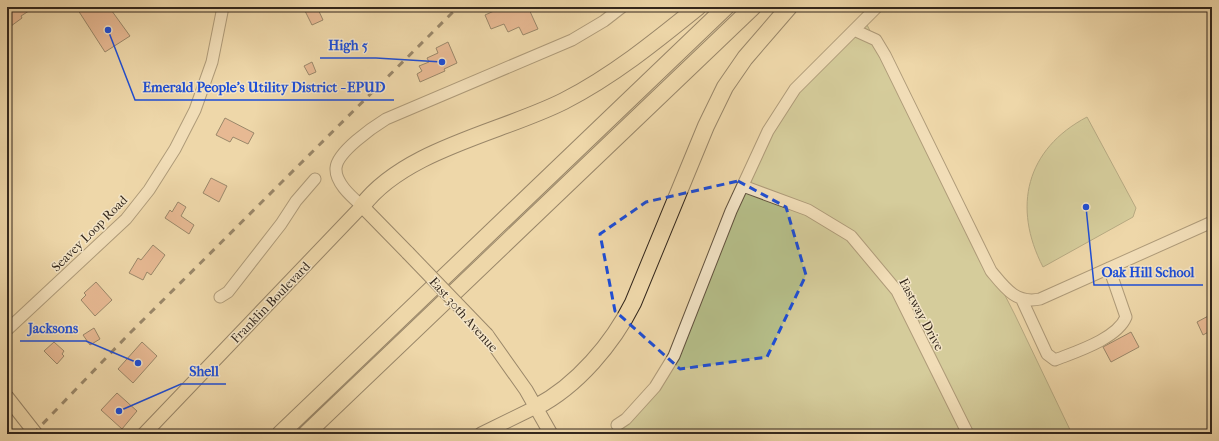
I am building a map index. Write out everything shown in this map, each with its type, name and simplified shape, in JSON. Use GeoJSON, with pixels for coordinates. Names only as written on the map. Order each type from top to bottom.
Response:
{"type":"FeatureCollection","features":[{"type":"Feature","properties":{"kind":"highway"},"geometry":{"type":"LineString","coordinates":[[362,206],[369,197],[388,180],[410,166],[453,145],[564,101],[605,77],[637,56],[698,7]]}},
{"type":"Feature","properties":{"kind":"highway"},"geometry":{"type":"LineString","coordinates":[[280,434],[726,7]]}},
{"type":"Feature","properties":{"kind":"highway"},"geometry":{"type":"LineString","coordinates":[[306,434],[753,7]]}},
{"type":"Feature","properties":{"kind":"highway"},"geometry":{"type":"LineString","coordinates":[[536,406],[554,398],[607,347],[623,324],[634,303],[706,126],[725,87],[763,35],[789,7]]}},
{"type":"Feature","properties":{"kind":"main road","name":"East 30th Avenue"},"geometry":{"type":"LineString","coordinates":[[362,206],[486,336],[508,363],[536,406],[551,434]]}},
{"type":"Feature","properties":{"kind":"main road","name":"Franklin Boulevard"},"geometry":{"type":"LineString","coordinates":[[144,434],[362,206]]}},
{"type":"Feature","properties":{"kind":"main road"},"geometry":{"type":"LineString","coordinates":[[7,397],[36,434]]}},
{"type":"Feature","properties":{"kind":"main road"},"geometry":{"type":"LineString","coordinates":[[481,434],[536,406]]}},
{"type":"Feature","properties":{"kind":"street","name":"Seavey Loop Road"},"geometry":{"type":"LineString","coordinates":[[7,330],[12,323],[122,222],[149,190],[175,149],[195,110],[212,62],[223,7]]}},
{"type":"Feature","properties":{"kind":"street"},"geometry":{"type":"LineString","coordinates":[[362,206],[340,182],[336,168],[342,156],[370,129],[386,119],[572,40],[604,21],[622,7]]}},
{"type":"Feature","properties":{"kind":"street"},"geometry":{"type":"LineString","coordinates":[[617,425],[626,419],[655,387],[674,356],[731,211],[768,131],[795,89],[876,7]]}},
{"type":"Feature","properties":{"kind":"street"},"geometry":{"type":"LineString","coordinates":[[854,30],[876,40],[885,55],[991,270],[1004,287],[1022,300],[1047,354],[1055,360],[1100,340],[1123,324],[1126,317],[1109,268]]}},
{"type":"Feature","properties":{"kind":"street"},"geometry":{"type":"LineString","coordinates":[[220,297],[228,292],[281,224],[296,201],[315,179]]}},
{"type":"Feature","properties":{"kind":"street","name":"Eastway Drive"},"geometry":{"type":"LineString","coordinates":[[743,186],[808,210],[851,236],[897,291],[968,434]]}},
{"type":"Feature","properties":{"kind":"street"},"geometry":{"type":"LineString","coordinates":[[1022,300],[1040,299],[1212,222]]}},
{"type":"Feature","properties":{"kind":"highlighted area"},"geometry":{"type":"Polygon","coordinates":[[[738,181],[786,207],[806,275],[767,357],[680,369],[615,311],[600,234],[646,202],[738,181]]]}},
{"type":"Feature","properties":{"kind":"green space"},"geometry":{"type":"Polygon","coordinates":[[[864,19],[1015,315],[1072,434],[610,434],[655,387],[731,211],[780,112],[864,19]]]}},
{"type":"Feature","properties":{"kind":"green space"},"geometry":{"type":"Polygon","coordinates":[[[1087,117],[1136,208],[1133,217],[1043,267],[1033,245],[1028,223],[1027,202],[1030,182],[1038,163],[1050,146],[1066,130],[1087,117]]]}},
{"type":"Feature","properties":{"kind":"building"},"geometry":{"type":"Polygon","coordinates":[[[7,7],[35,7],[21,16],[22,18],[7,29],[7,7]]]}},
{"type":"Feature","properties":{"kind":"building"},"geometry":{"type":"Polygon","coordinates":[[[76,7],[109,7],[130,36],[105,52],[76,7]]]}},
{"type":"Feature","properties":{"kind":"building"},"geometry":{"type":"Polygon","coordinates":[[[303,7],[317,7],[323,20],[312,25],[303,7]]]}},
{"type":"Feature","properties":{"kind":"building"},"geometry":{"type":"Polygon","coordinates":[[[503,7],[528,7],[538,29],[523,35],[519,27],[508,32],[504,24],[491,29],[485,15],[503,7]]]}},
{"type":"Feature","properties":{"kind":"building"},"geometry":{"type":"Polygon","coordinates":[[[448,42],[457,63],[444,69],[445,71],[420,82],[417,74],[422,71],[419,66],[429,62],[427,58],[438,53],[436,48],[448,42]]]}},
{"type":"Feature","properties":{"kind":"building"},"geometry":{"type":"Polygon","coordinates":[[[312,62],[316,72],[309,75],[304,66],[312,62]]]}},
{"type":"Feature","properties":{"kind":"building"},"geometry":{"type":"Polygon","coordinates":[[[225,118],[254,133],[248,144],[233,137],[230,142],[216,135],[225,118]]]}},
{"type":"Feature","properties":{"kind":"building"},"geometry":{"type":"Polygon","coordinates":[[[211,178],[227,186],[219,202],[203,193],[211,178]]]}},
{"type":"Feature","properties":{"kind":"building"},"geometry":{"type":"Polygon","coordinates":[[[178,202],[186,207],[181,216],[194,225],[189,234],[165,218],[170,210],[172,212],[178,202]]]}},
{"type":"Feature","properties":{"kind":"building"},"geometry":{"type":"Polygon","coordinates":[[[153,245],[165,255],[151,275],[147,272],[143,280],[129,273],[138,258],[141,260],[153,245]]]}},
{"type":"Feature","properties":{"kind":"building"},"geometry":{"type":"Polygon","coordinates":[[[96,282],[112,300],[95,316],[81,300],[86,295],[84,293],[96,282]]]}},
{"type":"Feature","properties":{"kind":"building"},"geometry":{"type":"Polygon","coordinates":[[[1212,314],[1212,330],[1203,335],[1197,322],[1212,314]]]}},
{"type":"Feature","properties":{"kind":"building"},"geometry":{"type":"Polygon","coordinates":[[[94,328],[100,339],[90,345],[83,335],[94,328]]]}},
{"type":"Feature","properties":{"kind":"building"},"geometry":{"type":"Polygon","coordinates":[[[1131,332],[1139,347],[1111,362],[1103,347],[1131,332]]]}},
{"type":"Feature","properties":{"kind":"building"},"geometry":{"type":"Polygon","coordinates":[[[54,342],[64,351],[62,354],[64,356],[57,364],[44,351],[54,342]]]}},
{"type":"Feature","properties":{"kind":"building"},"geometry":{"type":"Polygon","coordinates":[[[142,342],[157,356],[133,383],[118,369],[142,342]]]}},
{"type":"Feature","properties":{"kind":"building"},"geometry":{"type":"Polygon","coordinates":[[[117,393],[137,411],[122,429],[101,410],[117,393]]]}},
{"type":"Feature","properties":{"kind":"railway"},"geometry":{"type":"LineString","coordinates":[[33,434],[129,334],[458,7]]}},
{"type":"Feature","properties":{"kind":"place","name":"Emerald People's Utility District - EPUD"},"geometry":{"type":"Point","coordinates":[108,30]}},
{"type":"Feature","properties":{"kind":"place","name":"High 5"},"geometry":{"type":"Point","coordinates":[442,62]}},
{"type":"Feature","properties":{"kind":"place","name":"Oak Hill School"},"geometry":{"type":"Point","coordinates":[1086,207]}},
{"type":"Feature","properties":{"kind":"place","name":"Jacksons"},"geometry":{"type":"Point","coordinates":[138,363]}},
{"type":"Feature","properties":{"kind":"place","name":"Shell"},"geometry":{"type":"Point","coordinates":[119,411]}}]}
